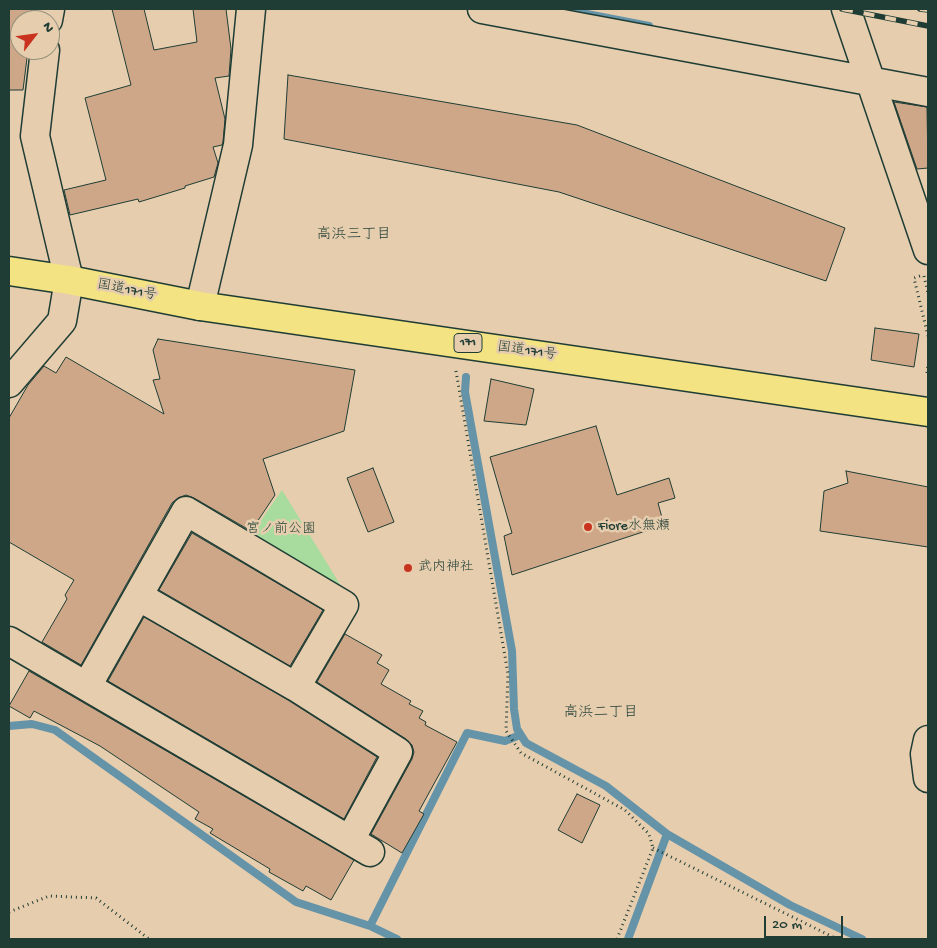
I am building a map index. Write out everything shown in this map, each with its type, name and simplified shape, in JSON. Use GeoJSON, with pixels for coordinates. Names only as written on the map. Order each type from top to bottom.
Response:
{"type":"FeatureCollection","features":[{"type":"Feature","properties":{"kind":"highway","name":"国道171号"},"geometry":{"type":"LineString","coordinates":[[9,271],[69,280],[200,306],[450,340],[928,412]]}},
{"type":"Feature","properties":{"kind":"street"},"geometry":{"type":"LineString","coordinates":[[200,306],[238,145],[251,9]]}},
{"type":"Feature","properties":{"kind":"street"},"geometry":{"type":"LineString","coordinates":[[482,9],[867,69],[928,92]]}},
{"type":"Feature","properties":{"kind":"street"},"geometry":{"type":"LineString","coordinates":[[846,9],[928,250]]}},
{"type":"Feature","properties":{"kind":"street"},"geometry":{"type":"LineString","coordinates":[[9,383],[62,322],[69,280],[35,136],[44,60]]}},
{"type":"Feature","properties":{"kind":"street"},"geometry":{"type":"LineString","coordinates":[[87,686],[186,511],[344,604],[296,687]]}},
{"type":"Feature","properties":{"kind":"street"},"geometry":{"type":"LineString","coordinates":[[9,640],[360,846],[398,752],[296,687],[138,596]]}},
{"type":"Feature","properties":{"kind":"street"},"geometry":{"type":"LineString","coordinates":[[928,740],[925,754],[928,778]]}},
{"type":"Feature","properties":{"kind":"path"},"geometry":{"type":"LineString","coordinates":[[928,293],[924,274],[914,278],[928,336]]}},
{"type":"Feature","properties":{"kind":"path"},"geometry":{"type":"LineString","coordinates":[[450,340],[508,674],[506,731],[521,753],[625,810],[649,834],[654,849],[617,939]]}},
{"type":"Feature","properties":{"kind":"path"},"geometry":{"type":"LineString","coordinates":[[927,373],[928,364]]}},
{"type":"Feature","properties":{"kind":"path"},"geometry":{"type":"LineString","coordinates":[[654,849],[837,939]]}},
{"type":"Feature","properties":{"kind":"path"},"geometry":{"type":"LineString","coordinates":[[9,912],[49,896],[96,898],[149,939]]}},
{"type":"Feature","properties":{"kind":"green space","name":"宮ノ前公園"},"geometry":{"type":"Polygon","coordinates":[[[282,490],[349,599],[249,538],[282,490]]]}},
{"type":"Feature","properties":{"kind":"building"},"geometry":{"type":"Polygon","coordinates":[[[9,9],[32,9],[10,10],[10,60],[27,60],[23,90],[9,90],[9,9]]]}},
{"type":"Feature","properties":{"kind":"building"},"geometry":{"type":"Polygon","coordinates":[[[112,9],[144,9],[154,50],[197,42],[193,9],[226,9],[231,49],[229,76],[215,78],[225,119],[223,142],[222,145],[213,147],[218,163],[214,177],[139,202],[138,199],[70,215],[64,190],[106,180],[85,98],[131,85],[112,9]]]}},
{"type":"Feature","properties":{"kind":"building"},"geometry":{"type":"Polygon","coordinates":[[[288,75],[577,125],[845,228],[826,281],[559,192],[284,139],[288,75]]]}},
{"type":"Feature","properties":{"kind":"building"},"geometry":{"type":"Polygon","coordinates":[[[894,102],[927,107],[928,168],[917,169],[894,102]]]}},
{"type":"Feature","properties":{"kind":"building"},"geometry":{"type":"Polygon","coordinates":[[[875,328],[919,334],[914,367],[871,360],[875,328]]]}},
{"type":"Feature","properties":{"kind":"building"},"geometry":{"type":"Polygon","coordinates":[[[158,339],[355,370],[344,431],[263,459],[275,495],[251,531],[186,495],[172,503],[81,665],[42,642],[67,599],[65,595],[74,580],[9,542],[9,418],[28,385],[44,366],[56,373],[66,357],[164,414],[153,380],[160,379],[153,350],[158,339]]]}},
{"type":"Feature","properties":{"kind":"building"},"geometry":{"type":"Polygon","coordinates":[[[491,379],[534,389],[526,425],[484,421],[491,379]]]}},
{"type":"Feature","properties":{"kind":"building"},"geometry":{"type":"Polygon","coordinates":[[[596,426],[617,495],[669,478],[675,498],[658,503],[664,525],[512,575],[504,536],[512,533],[490,457],[596,426]]]}},
{"type":"Feature","properties":{"kind":"building"},"geometry":{"type":"Polygon","coordinates":[[[373,468],[394,522],[368,532],[347,478],[373,468]]]}},
{"type":"Feature","properties":{"kind":"building"},"geometry":{"type":"Polygon","coordinates":[[[846,471],[928,487],[928,547],[820,531],[824,491],[848,483],[846,471]]]}},
{"type":"Feature","properties":{"kind":"building"},"geometry":{"type":"Polygon","coordinates":[[[192,533],[323,610],[290,666],[159,590],[192,533]]]}},
{"type":"Feature","properties":{"kind":"building"},"geometry":{"type":"Polygon","coordinates":[[[144,617],[288,700],[377,757],[344,819],[108,681],[144,617]]]}},
{"type":"Feature","properties":{"kind":"building"},"geometry":{"type":"Polygon","coordinates":[[[345,634],[382,655],[377,663],[389,670],[381,684],[411,701],[409,704],[423,711],[419,718],[426,722],[425,725],[457,742],[419,811],[424,814],[402,853],[371,834],[412,759],[414,752],[412,745],[406,739],[317,682],[345,634]]]}},
{"type":"Feature","properties":{"kind":"building"},"geometry":{"type":"Polygon","coordinates":[[[29,671],[354,860],[331,900],[306,886],[303,891],[269,872],[270,869],[210,833],[213,829],[195,819],[199,812],[100,746],[34,711],[30,718],[9,706],[29,671]]]}},
{"type":"Feature","properties":{"kind":"building"},"geometry":{"type":"Polygon","coordinates":[[[577,794],[600,805],[582,843],[558,830],[577,794]]]}},
{"type":"Feature","properties":{"kind":"waterway"},"geometry":{"type":"LineString","coordinates":[[561,9],[649,26]]}},
{"type":"Feature","properties":{"kind":"waterway"},"geometry":{"type":"LineString","coordinates":[[466,377],[465,392],[512,651],[514,709],[517,729],[526,743],[606,786],[667,834]]}},
{"type":"Feature","properties":{"kind":"waterway"},"geometry":{"type":"LineString","coordinates":[[9,726],[32,724],[55,730],[296,902],[370,926],[397,939]]}},
{"type":"Feature","properties":{"kind":"waterway"},"geometry":{"type":"LineString","coordinates":[[370,926],[467,733],[505,741],[520,735]]}},
{"type":"Feature","properties":{"kind":"waterway"},"geometry":{"type":"LineString","coordinates":[[628,939],[667,834],[790,905],[862,939]]}},
{"type":"Feature","properties":{"kind":"railway"},"geometry":{"type":"LineString","coordinates":[[842,9],[928,26]]}},
{"type":"Feature","properties":{"kind":"railway"},"geometry":{"type":"LineString","coordinates":[[920,9],[928,10]]}},
{"type":"Feature","properties":{"kind":"place","name":"Fiore水無瀬"},"geometry":{"type":"Point","coordinates":[588,527]}},
{"type":"Feature","properties":{"kind":"place","name":"武内神社"},"geometry":{"type":"Point","coordinates":[408,568]}},
{"type":"Feature","properties":{"kind":"district","name":"高浜三丁目"},"geometry":{"type":"Point","coordinates":[354,236]}},
{"type":"Feature","properties":{"kind":"district","name":"高浜二丁目"},"geometry":{"type":"Point","coordinates":[601,714]}}]}
